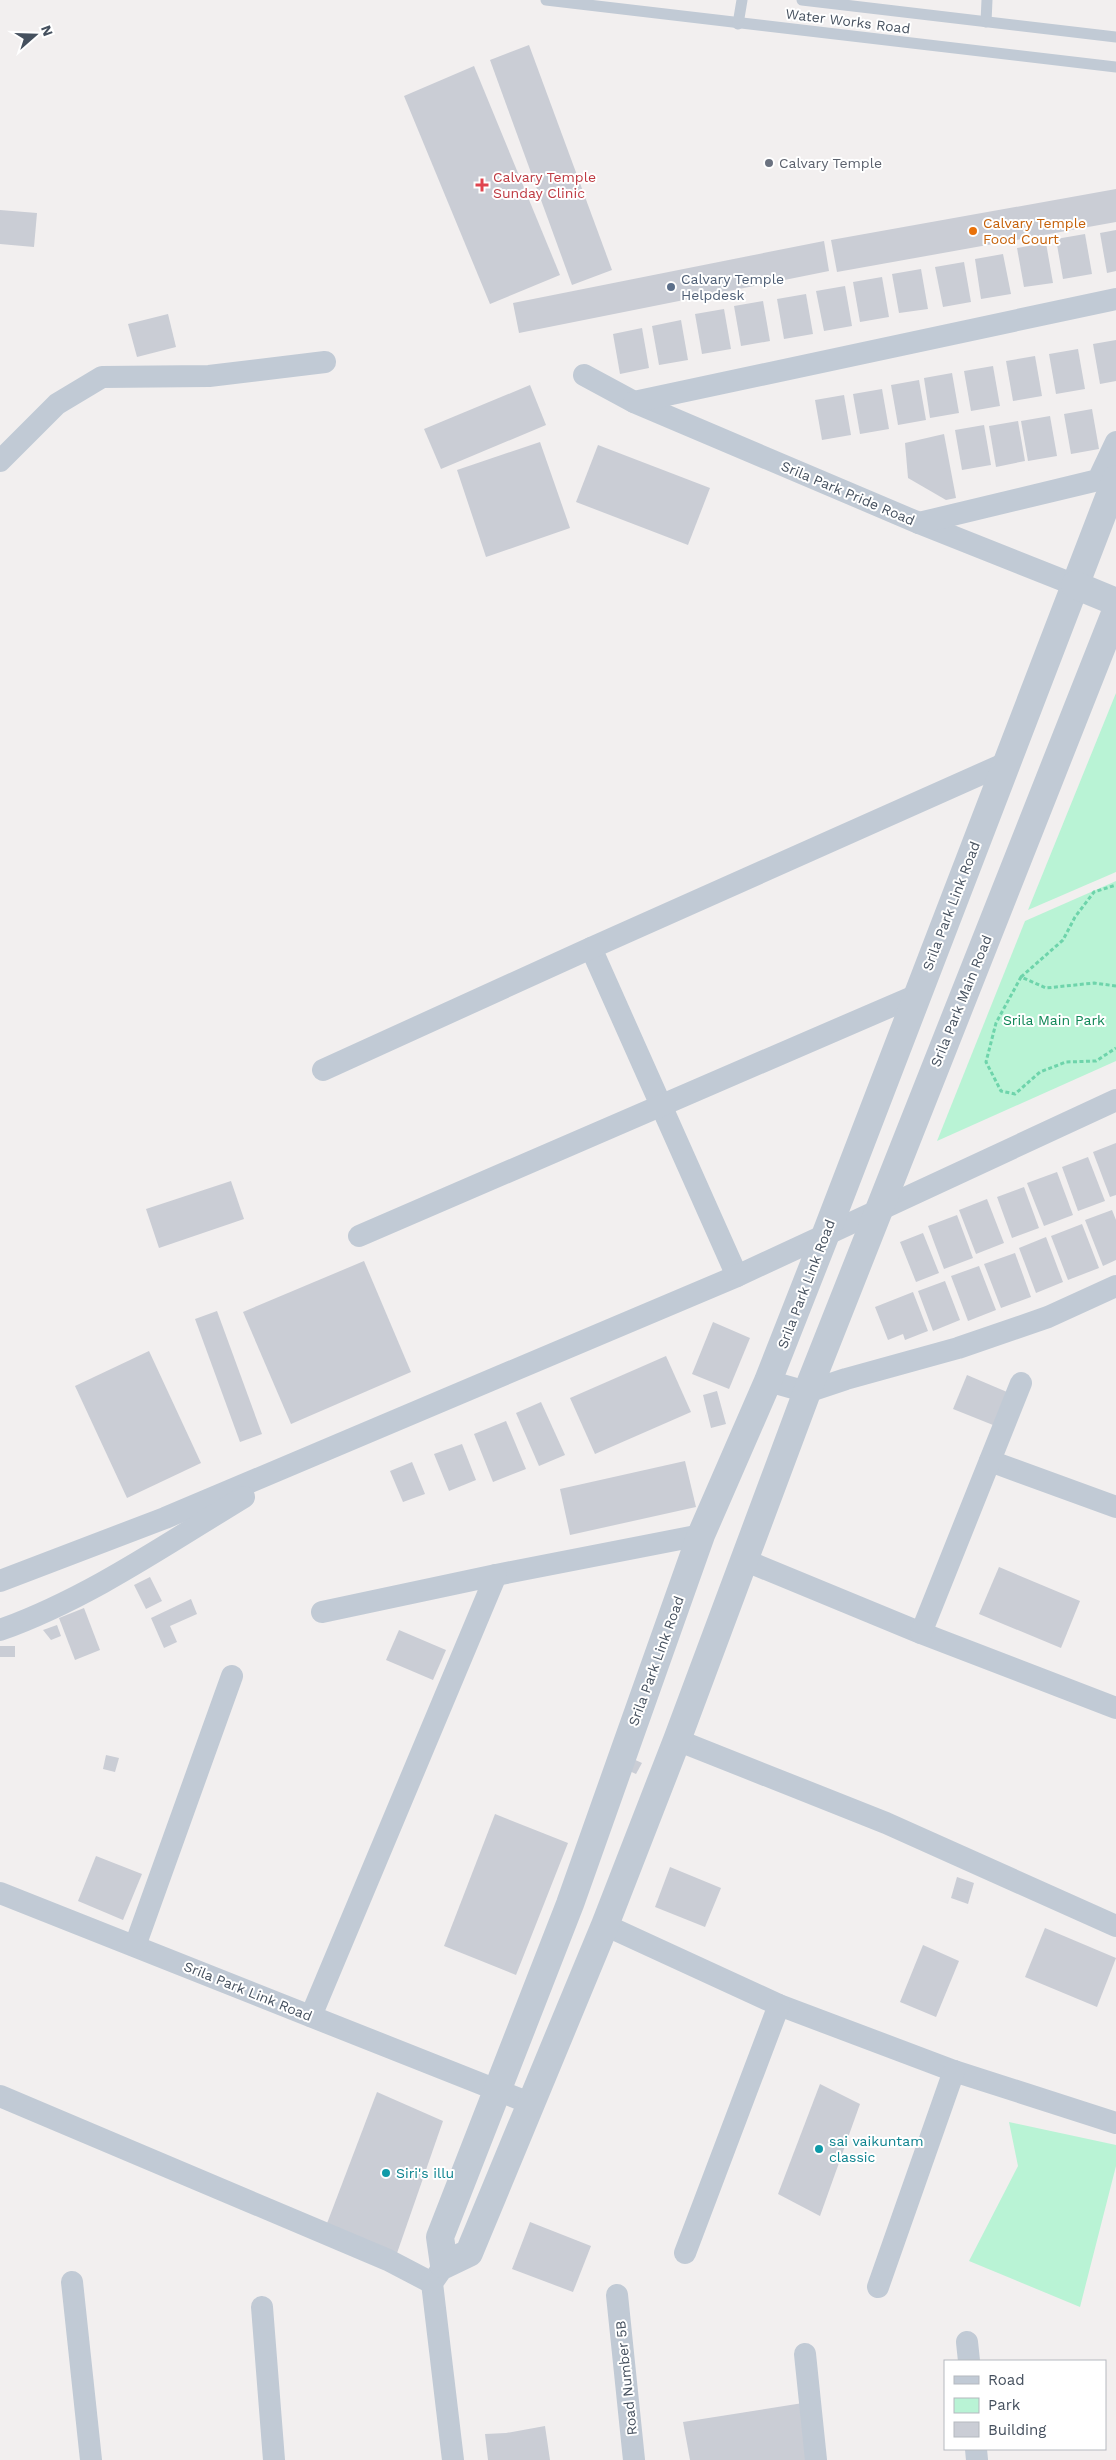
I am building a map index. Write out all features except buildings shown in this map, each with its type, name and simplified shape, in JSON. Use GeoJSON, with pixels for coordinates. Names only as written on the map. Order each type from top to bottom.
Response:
{"type":"FeatureCollection","features":[{"type":"Feature","properties":{"kind":"street"},"geometry":{"type":"LineString","coordinates":[[634,402],[1116,299]]}},
{"type":"Feature","properties":{"kind":"street"},"geometry":{"type":"LineString","coordinates":[[0,461],[57,404],[102,377],[209,376],[325,362]]}},
{"type":"Feature","properties":{"kind":"street","name":"Srila Park Pride Road"},"geometry":{"type":"LineString","coordinates":[[584,375],[634,402],[918,523],[1116,602]]}},
{"type":"Feature","properties":{"kind":"street"},"geometry":{"type":"LineString","coordinates":[[918,523],[1098,480],[1116,442]]}},
{"type":"Feature","properties":{"kind":"street","name":"Srila Park Link Road"},"geometry":{"type":"LineString","coordinates":[[438,2274],[440,2237],[570,1904],[701,1535],[768,1381],[825,1236],[1116,479]]}},
{"type":"Feature","properties":{"kind":"street","name":"Srila Park Main Road"},"geometry":{"type":"LineString","coordinates":[[807,1392],[1116,611]]}},
{"type":"Feature","properties":{"kind":"street"},"geometry":{"type":"LineString","coordinates":[[323,1070],[1006,763]]}},
{"type":"Feature","properties":{"kind":"street"},"geometry":{"type":"LineString","coordinates":[[591,948],[737,1276]]}},
{"type":"Feature","properties":{"kind":"street"},"geometry":{"type":"LineString","coordinates":[[359,1236],[917,995]]}},
{"type":"Feature","properties":{"kind":"street"},"geometry":{"type":"LineString","coordinates":[[0,1581],[165,1518],[737,1276],[1116,1100]]}},
{"type":"Feature","properties":{"kind":"street"},"geometry":{"type":"LineString","coordinates":[[768,1381],[807,1392],[846,1378],[958,1348],[1048,1317],[1116,1286]]}},
{"type":"Feature","properties":{"kind":"street"},"geometry":{"type":"LineString","coordinates":[[921,1633],[1021,1383]]}},
{"type":"Feature","properties":{"kind":"street"},"geometry":{"type":"LineString","coordinates":[[0,2096],[388,2260],[438,2274],[469,2253],[605,1925],[677,1740],[807,1392]]}},
{"type":"Feature","properties":{"kind":"street"},"geometry":{"type":"LineString","coordinates":[[0,1630],[32,1619],[117,1574],[312,1457]]}},
{"type":"Feature","properties":{"kind":"street"},"geometry":{"type":"LineString","coordinates":[[990,1461],[1116,1507]]}},
{"type":"Feature","properties":{"kind":"street"},"geometry":{"type":"LineString","coordinates":[[322,1612],[496,1575],[701,1535]]}},
{"type":"Feature","properties":{"kind":"street"},"geometry":{"type":"LineString","coordinates":[[744,1560],[921,1633],[1116,1708]]}},
{"type":"Feature","properties":{"kind":"street"},"geometry":{"type":"LineString","coordinates":[[311,2016],[496,1575]]}},
{"type":"Feature","properties":{"kind":"street"},"geometry":{"type":"LineString","coordinates":[[135,1946],[232,1676]]}},
{"type":"Feature","properties":{"kind":"street"},"geometry":{"type":"LineString","coordinates":[[677,1740],[886,1823],[1116,1926]]}},
{"type":"Feature","properties":{"kind":"street","name":"Srila Park Link Road"},"geometry":{"type":"LineString","coordinates":[[0,1893],[532,2104]]}},
{"type":"Feature","properties":{"kind":"street"},"geometry":{"type":"LineString","coordinates":[[605,1925],[779,2005],[954,2071],[1116,2124]]}},
{"type":"Feature","properties":{"kind":"street"},"geometry":{"type":"LineString","coordinates":[[685,2253],[779,2005]]}},
{"type":"Feature","properties":{"kind":"street"},"geometry":{"type":"LineString","coordinates":[[878,2287],[954,2071]]}},
{"type":"Feature","properties":{"kind":"street"},"geometry":{"type":"LineString","coordinates":[[438,2274],[453,2460]]}},
{"type":"Feature","properties":{"kind":"street"},"geometry":{"type":"LineString","coordinates":[[72,2282],[91,2460]]}},
{"type":"Feature","properties":{"kind":"street","name":"Road Number 5B"},"geometry":{"type":"LineString","coordinates":[[617,2295],[634,2460]]}},
{"type":"Feature","properties":{"kind":"street"},"geometry":{"type":"LineString","coordinates":[[262,2307],[274,2460]]}},
{"type":"Feature","properties":{"kind":"street"},"geometry":{"type":"LineString","coordinates":[[805,2354],[816,2460]]}},
{"type":"Feature","properties":{"kind":"lane","name":"Water Works Road"},"geometry":{"type":"LineString","coordinates":[[546,0],[1116,67]]}},
{"type":"Feature","properties":{"kind":"lane"},"geometry":{"type":"LineString","coordinates":[[738,24],[742,0]]}},
{"type":"Feature","properties":{"kind":"lane","name":"Water Works Road"},"geometry":{"type":"LineString","coordinates":[[802,0],[1116,37]]}},
{"type":"Feature","properties":{"kind":"lane"},"geometry":{"type":"LineString","coordinates":[[986,0],[986,22]]}},
{"type":"Feature","properties":{"kind":"path"},"geometry":{"type":"LineString","coordinates":[[1116,885],[1094,892],[1075,917],[1063,940],[1021,977],[996,1023],[986,1062],[1001,1092],[1014,1094],[1040,1072],[1066,1062],[1096,1061],[1116,1048]]}},
{"type":"Feature","properties":{"kind":"path"},"geometry":{"type":"LineString","coordinates":[[1021,977],[1046,988],[1094,983],[1116,986]]}},
{"type":"Feature","properties":{"kind":"green space"},"geometry":{"type":"Polygon","coordinates":[[[1116,693],[1116,872],[1028,910],[1116,693]]]}},
{"type":"Feature","properties":{"kind":"green space","name":"Srila Main Park"},"geometry":{"type":"Polygon","coordinates":[[[1116,881],[1116,1061],[937,1141],[1025,921],[1116,881]]]}},
{"type":"Feature","properties":{"kind":"green space"},"geometry":{"type":"Polygon","coordinates":[[[1009,2122],[1116,2145],[1116,2166],[1080,2307],[969,2261],[1018,2166],[1009,2122]]]}},
{"type":"Feature","properties":{"kind":"place","name":"Calvary Temple"},"geometry":{"type":"Point","coordinates":[769,163]}},
{"type":"Feature","properties":{"kind":"place","name":"Calvary Temple Sunday Clinic"},"geometry":{"type":"Point","coordinates":[482,185]}},
{"type":"Feature","properties":{"kind":"place","name":"Calvary Temple Food Court"},"geometry":{"type":"Point","coordinates":[973,231]}},
{"type":"Feature","properties":{"kind":"place","name":"Calvary Temple Helpdesk"},"geometry":{"type":"Point","coordinates":[671,287]}},
{"type":"Feature","properties":{"kind":"place","name":"sai vaikuntam classic"},"geometry":{"type":"Point","coordinates":[819,2149]}},
{"type":"Feature","properties":{"kind":"place","name":"Siri's illu"},"geometry":{"type":"Point","coordinates":[386,2173]}}]}
